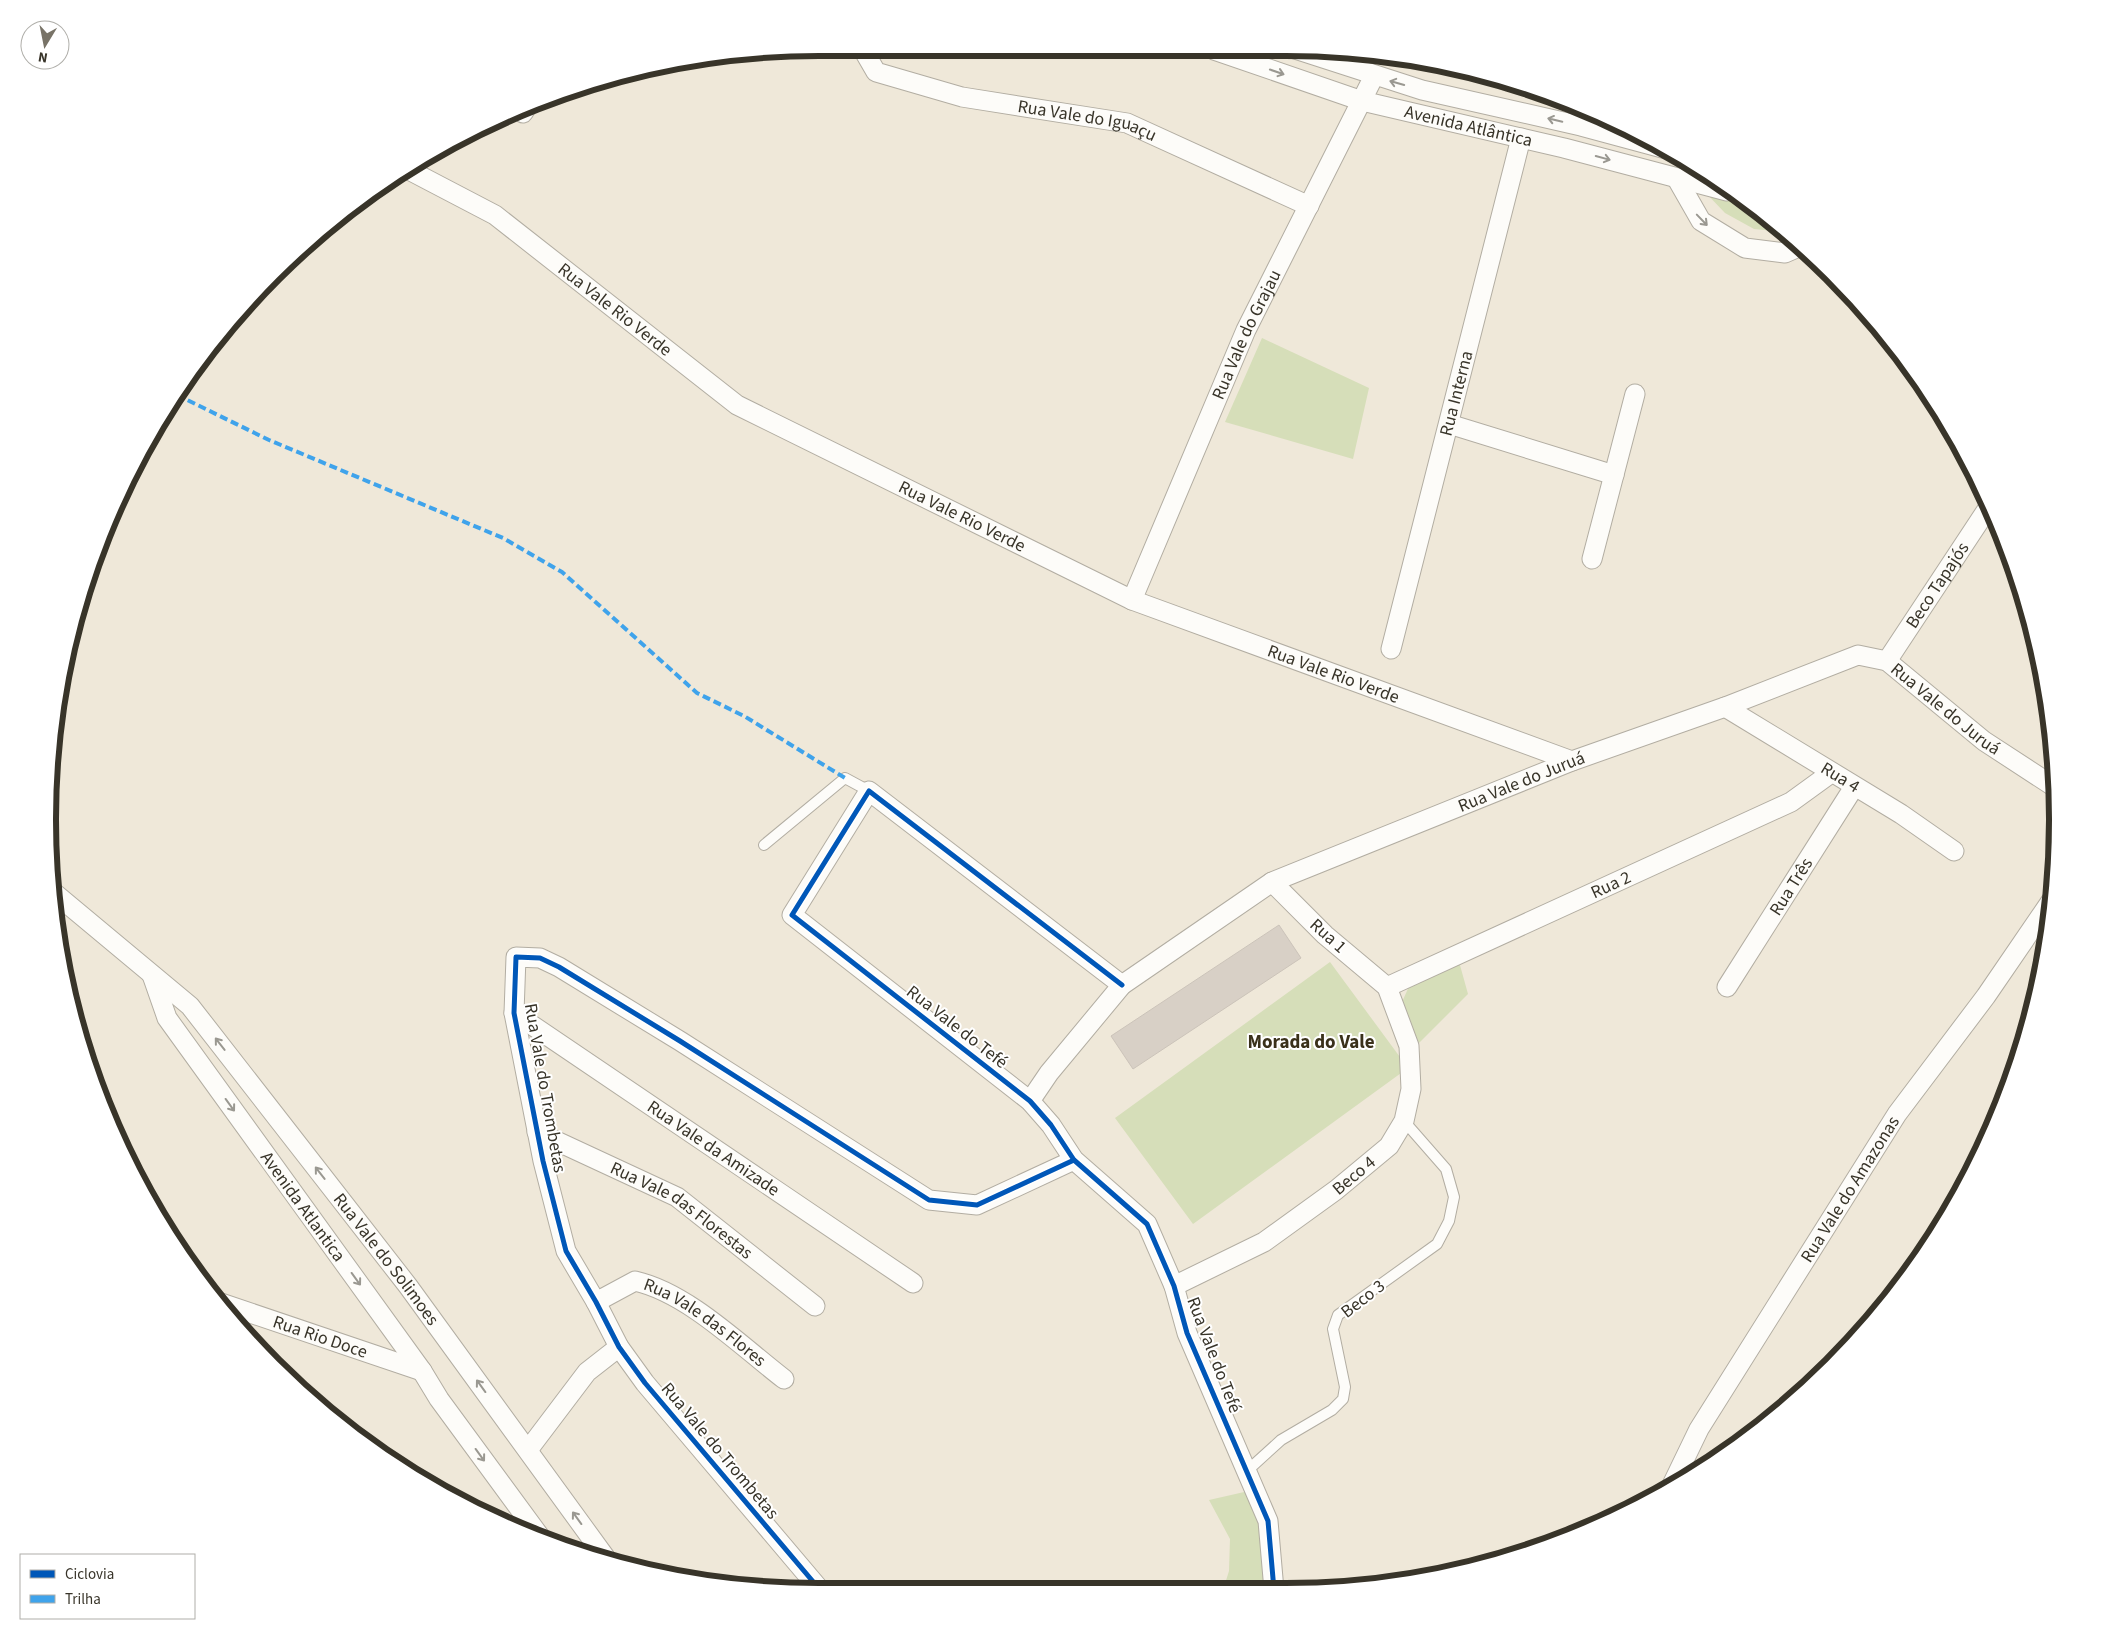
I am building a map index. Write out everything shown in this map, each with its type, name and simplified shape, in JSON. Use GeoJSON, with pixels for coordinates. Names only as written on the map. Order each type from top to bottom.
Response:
{"type":"FeatureCollection","features":[{"type":"Feature","properties":{"kind":"street","name":"Rua Vale do Iguaçu"},"geometry":{"type":"LineString","coordinates":[[867,56],[876,72],[962,97],[1127,123],[1309,206]]}},
{"type":"Feature","properties":{"kind":"street","name":"Avenida Atlântica"},"geometry":{"type":"LineString","coordinates":[[1231,56],[1362,101],[1564,148],[1714,188]]}},
{"type":"Feature","properties":{"kind":"street","name":"Avenida Atlântica"},"geometry":{"type":"LineString","coordinates":[[1317,57],[1422,90],[1581,126],[1631,140]]}},
{"type":"Feature","properties":{"kind":"street","name":"Rua Vale do Grajau"},"geometry":{"type":"LineString","coordinates":[[1132,600],[1246,330],[1374,76]]}},
{"type":"Feature","properties":{"kind":"street"},"geometry":{"type":"LineString","coordinates":[[1564,148],[1581,126],[1593,121]]}},
{"type":"Feature","properties":{"kind":"street","name":"Rua Interna"},"geometry":{"type":"LineString","coordinates":[[1391,649],[1521,138]]}},
{"type":"Feature","properties":{"kind":"street","name":"Rua Vale Rio Verde"},"geometry":{"type":"LineString","coordinates":[[416,173],[495,214],[737,405],[1132,600],[1572,761]]}},
{"type":"Feature","properties":{"kind":"street"},"geometry":{"type":"LineString","coordinates":[[1678,179],[1701,221],[1745,248],[1785,253],[1793,250]]}},
{"type":"Feature","properties":{"kind":"street"},"geometry":{"type":"LineString","coordinates":[[1592,559],[1635,394]]}},
{"type":"Feature","properties":{"kind":"street"},"geometry":{"type":"LineString","coordinates":[[1449,424],[1614,475]]}},
{"type":"Feature","properties":{"kind":"street","name":"Beco Tapajós"},"geometry":{"type":"LineString","coordinates":[[1887,660],[1985,513]]}},
{"type":"Feature","properties":{"kind":"street","name":"Rua Vale do Juruá"},"geometry":{"type":"LineString","coordinates":[[1030,1101],[1049,1073],[1122,985],[1272,882],[1572,761],[1725,707],[1858,655],[1887,660],[1984,741],[2047,782]]}},
{"type":"Feature","properties":{"kind":"street","name":"Rua 4"},"geometry":{"type":"LineString","coordinates":[[1725,707],[1901,814],[1954,851]]}},
{"type":"Feature","properties":{"kind":"street","name":"Rua 2"},"geometry":{"type":"LineString","coordinates":[[1387,987],[1791,802],[1831,773]]}},
{"type":"Feature","properties":{"kind":"street","name":"Rua Três"},"geometry":{"type":"LineString","coordinates":[[1727,987],[1854,787]]}},
{"type":"Feature","properties":{"kind":"street"},"geometry":{"type":"LineString","coordinates":[[869,791],[1122,985]]}},
{"type":"Feature","properties":{"kind":"street","name":"Rua Vale do Tefé"},"geometry":{"type":"LineString","coordinates":[[869,791],[792,915],[1030,1101],[1051,1125],[1074,1160],[1147,1224],[1174,1286],[1187,1333],[1248,1470],[1268,1521],[1273,1583]]}},
{"type":"Feature","properties":{"kind":"street","name":"Rua 1"},"geometry":{"type":"LineString","coordinates":[[1272,882],[1325,935],[1387,987]]}},
{"type":"Feature","properties":{"kind":"street"},"geometry":{"type":"LineString","coordinates":[[61,898],[152,974]]}},
{"type":"Feature","properties":{"kind":"street","name":"Rua Vale do Amazonas"},"geometry":{"type":"LineString","coordinates":[[1677,1474],[1699,1429],[1897,1114],[1986,996],[2042,914]]}},
{"type":"Feature","properties":{"kind":"street","name":"Rua Vale do Trombetas"},"geometry":{"type":"LineString","coordinates":[[813,1583],[645,1383],[618,1347],[596,1302],[566,1251],[537,1132],[514,1013],[516,957],[540,958],[558,967],[680,1040],[929,1200],[977,1205],[1074,1160]]}},
{"type":"Feature","properties":{"kind":"street","name":"Avenida Atlantica"},"geometry":{"type":"LineString","coordinates":[[152,974],[167,1018],[422,1371],[439,1399],[533,1527]]}},
{"type":"Feature","properties":{"kind":"street","name":"Rua Vale do Solimoes"},"geometry":{"type":"LineString","coordinates":[[152,974],[190,1006],[408,1286],[600,1550]]}},
{"type":"Feature","properties":{"kind":"street","name":"Beco 4"},"geometry":{"type":"LineString","coordinates":[[1174,1286],[1264,1242],[1336,1190],[1389,1146],[1404,1120],[1411,1089],[1409,1046],[1387,987]]}},
{"type":"Feature","properties":{"kind":"street","name":"Rua Vale da Amizade"},"geometry":{"type":"LineString","coordinates":[[514,1013],[913,1283]]}},
{"type":"Feature","properties":{"kind":"street","name":"Rua Vale das Florestas"},"geometry":{"type":"LineString","coordinates":[[537,1132],[677,1197],[815,1306]]}},
{"type":"Feature","properties":{"kind":"street","name":"Rua Vale das Flores"},"geometry":{"type":"LineString","coordinates":[[596,1302],[635,1281],[653,1285],[678,1296],[784,1379]]}},
{"type":"Feature","properties":{"kind":"street","name":"Rua Rio Doce"},"geometry":{"type":"LineString","coordinates":[[233,1307],[422,1371]]}},
{"type":"Feature","properties":{"kind":"street"},"geometry":{"type":"LineString","coordinates":[[528,1450],[587,1372],[618,1347]]}},
{"type":"Feature","properties":{"kind":"lane"},"geometry":{"type":"LineString","coordinates":[[764,845],[794,823],[845,778],[869,791]]}},
{"type":"Feature","properties":{"kind":"lane","name":"Beco 3"},"geometry":{"type":"LineString","coordinates":[[1248,1470],[1281,1440],[1332,1410],[1343,1399],[1345,1387],[1332,1329],[1338,1315],[1437,1244],[1450,1220],[1454,1196],[1446,1169],[1404,1120]]}},
{"type":"Feature","properties":{"kind":"green space"},"geometry":{"type":"Polygon","coordinates":[[[1699,178],[1770,231],[1754,229],[1725,213],[1704,191],[1699,178]]]}},
{"type":"Feature","properties":{"kind":"green space"},"geometry":{"type":"Polygon","coordinates":[[[1262,338],[1369,388],[1353,459],[1225,422],[1262,338]]]}},
{"type":"Feature","properties":{"kind":"green space"},"geometry":{"type":"Polygon","coordinates":[[[1458,958],[1468,994],[1419,1043],[1402,1002],[1411,982],[1458,958]]]}},
{"type":"Feature","properties":{"kind":"green space"},"geometry":{"type":"Polygon","coordinates":[[[1330,962],[1408,1068],[1193,1224],[1115,1118],[1330,962]]]}},
{"type":"Feature","properties":{"kind":"green space"},"geometry":{"type":"Polygon","coordinates":[[[1253,1490],[1270,1583],[1225,1583],[1229,1571],[1230,1539],[1209,1500],[1253,1490]]]}},
{"type":"Feature","properties":{"kind":"building"},"geometry":{"type":"Polygon","coordinates":[[[1279,925],[1301,958],[1133,1069],[1111,1036],[1279,925]]]}},
{"type":"Feature","properties":{"kind":"marked path"},"geometry":{"type":"LineString","coordinates":[[183,398],[269,440],[503,538],[562,572],[697,693],[744,716],[845,778]]}},
{"type":"Feature","properties":{"kind":"cycle path"},"geometry":{"type":"LineString","coordinates":[[1122,985],[869,791],[792,915],[1030,1101],[1051,1125],[1074,1160],[1147,1224],[1174,1286],[1187,1333],[1268,1521],[1273,1583]]}},
{"type":"Feature","properties":{"kind":"cycle path"},"geometry":{"type":"LineString","coordinates":[[814,1583],[645,1383],[619,1347],[596,1302],[566,1251],[543,1161],[514,1013],[516,957],[540,958],[559,967],[680,1041],[929,1200],[977,1205],[1074,1160]]}},
{"type":"Feature","properties":{"kind":"district","name":"Morada do Vale"},"geometry":{"type":"Point","coordinates":[1311,1042]}}]}
